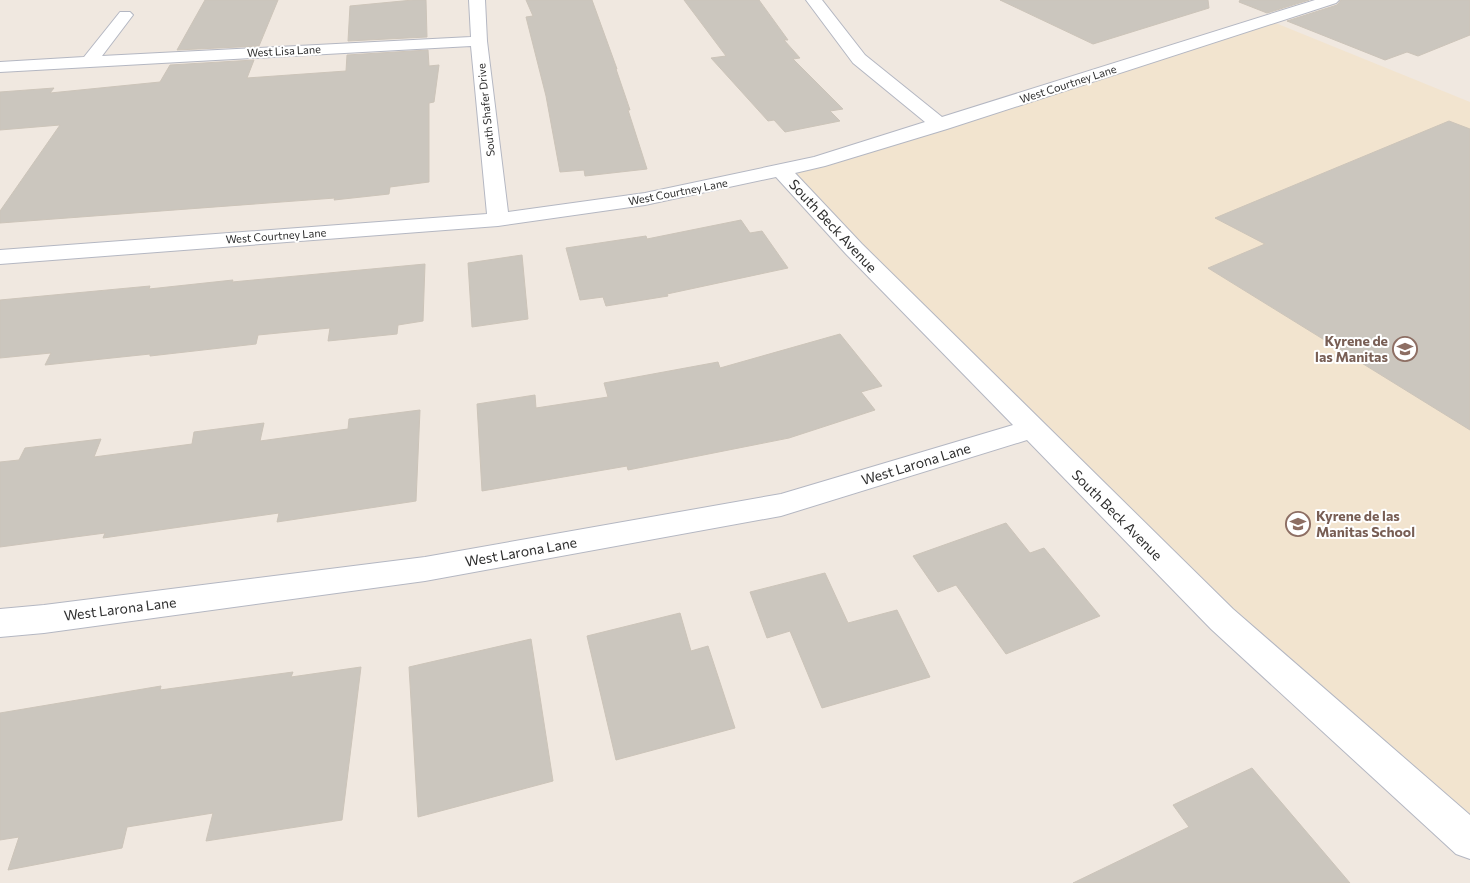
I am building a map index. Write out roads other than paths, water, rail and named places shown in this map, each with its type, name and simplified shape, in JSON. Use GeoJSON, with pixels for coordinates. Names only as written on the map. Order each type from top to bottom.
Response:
{"type":"FeatureCollection","features":[{"type":"Feature","properties":{"kind":"street","name":"South Shafer Drive"},"geometry":{"type":"LineString","coordinates":[[477,0],[479,41],[498,220]]}},
{"type":"Feature","properties":{"kind":"street"},"geometry":{"type":"LineString","coordinates":[[814,0],[859,59],[940,125]]}},
{"type":"Feature","properties":{"kind":"street","name":"West Courtney Lane"},"geometry":{"type":"LineString","coordinates":[[0,257],[498,220],[645,199],[818,162],[1332,0]]}},
{"type":"Feature","properties":{"kind":"street"},"geometry":{"type":"LineString","coordinates":[[88,62],[125,14]]}},
{"type":"Feature","properties":{"kind":"street","name":"West Lisa Lane"},"geometry":{"type":"LineString","coordinates":[[0,67],[479,41]]}},
{"type":"Feature","properties":{"kind":"street","name":"South Beck Avenue"},"geometry":{"type":"LineString","coordinates":[[782,171],[854,249],[1222,619],[1470,840]]}},
{"type":"Feature","properties":{"kind":"street","name":"West Larona Lane"},"geometry":{"type":"LineString","coordinates":[[0,623],[44,619],[425,569],[781,505],[1031,429]]}},
{"type":"Feature","properties":{"kind":"place","name":"Kyrene de las Manitas"},"geometry":{"type":"Point","coordinates":[1405,349]}},
{"type":"Feature","properties":{"kind":"place","name":"Kyrene de las Manitas School"},"geometry":{"type":"Point","coordinates":[1298,524]}}]}
